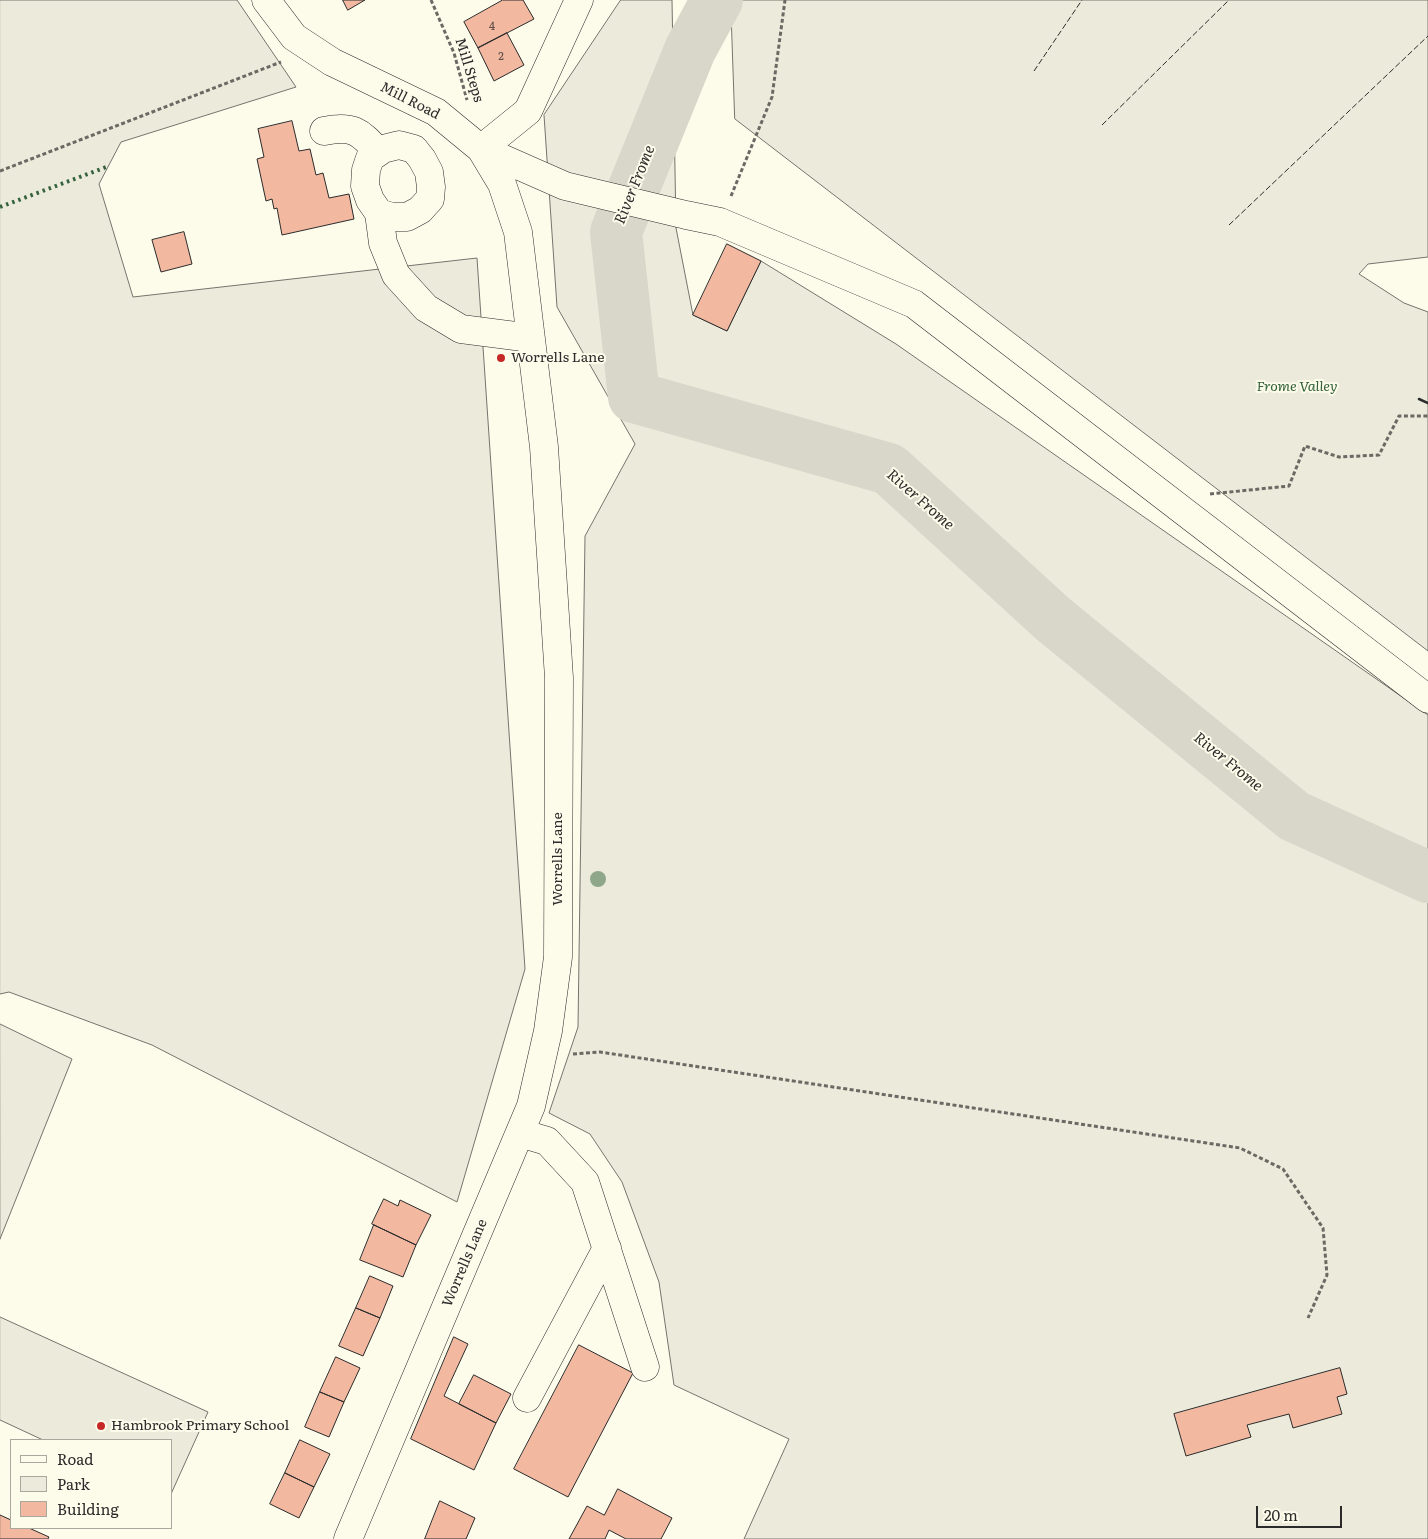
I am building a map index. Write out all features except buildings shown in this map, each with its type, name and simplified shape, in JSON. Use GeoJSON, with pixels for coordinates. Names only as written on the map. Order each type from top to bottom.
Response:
{"type":"FeatureCollection","features":[{"type":"Feature","properties":{"kind":"street","name":"Mill Road"},"geometry":{"type":"LineString","coordinates":[[266,0],[294,37],[332,62],[436,112],[481,149],[565,186],[720,222],[914,304],[1428,699]]}},
{"type":"Feature","properties":{"kind":"street"},"geometry":{"type":"LineString","coordinates":[[481,149],[528,111],[579,0]]}},
{"type":"Feature","properties":{"kind":"street"},"geometry":{"type":"LineString","coordinates":[[414,149],[452,125]]}},
{"type":"Feature","properties":{"kind":"street"},"geometry":{"type":"LineString","coordinates":[[324,131],[340,128],[352,130],[378,152]]}},
{"type":"Feature","properties":{"kind":"street"},"geometry":{"type":"LineString","coordinates":[[379,213],[392,218],[407,217],[420,210],[430,199],[429,172],[414,149],[398,145],[383,148],[370,158],[366,170],[365,186],[370,200],[379,213],[383,243],[396,275],[426,308],[461,329],[531,338]]}},
{"type":"Feature","properties":{"kind":"street","name":"Worrells Lane"},"geometry":{"type":"LineString","coordinates":[[348,1539],[531,1106],[548,1031],[558,957],[559,678],[544,447],[518,232],[502,184],[481,149]]}},
{"type":"Feature","properties":{"kind":"street"},"geometry":{"type":"LineString","coordinates":[[520,1133],[547,1141],[585,1182],[645,1367]]}},
{"type":"Feature","properties":{"kind":"street"},"geometry":{"type":"LineString","coordinates":[[527,1398],[607,1248]]}},
{"type":"Feature","properties":{"kind":"path","name":"Mill Steps"},"geometry":{"type":"LineString","coordinates":[[431,0],[454,53],[468,101]]}},
{"type":"Feature","properties":{"kind":"path"},"geometry":{"type":"LineString","coordinates":[[720,222],[772,97],[786,0]]}},
{"type":"Feature","properties":{"kind":"path"},"geometry":{"type":"LineString","coordinates":[[0,171],[282,61],[315,50]]}},
{"type":"Feature","properties":{"kind":"path"},"geometry":{"type":"LineString","coordinates":[[1167,498],[1289,486],[1305,446],[1339,457],[1379,455],[1399,416],[1428,416]]}},
{"type":"Feature","properties":{"kind":"path"},"geometry":{"type":"LineString","coordinates":[[542,1056],[600,1052],[1240,1148],[1283,1169],[1323,1228],[1327,1275],[1308,1318]]}},
{"type":"Feature","properties":{"kind":"green space"},"geometry":{"type":"Polygon","coordinates":[[[0,0],[237,0],[296,87],[121,142],[99,184],[133,297],[477,258],[525,969],[457,1202],[152,1045],[9,992],[0,994],[0,0]]]}},
{"type":"Feature","properties":{"kind":"green space"},"geometry":{"type":"Polygon","coordinates":[[[621,0],[672,0],[676,228],[693,315],[727,331],[761,261],[896,344],[1428,715],[1428,1539],[744,1539],[789,1439],[674,1385],[659,1282],[622,1182],[590,1134],[549,1113],[578,1027],[585,536],[635,444],[557,307],[544,115],[621,0]]]}},
{"type":"Feature","properties":{"kind":"green space","name":"Frome Valley"},"geometry":{"type":"Polygon","coordinates":[[[731,0],[1428,0],[1428,257],[1368,264],[1359,274],[1404,303],[1428,312],[1428,651],[735,119],[731,0]]]}},
{"type":"Feature","properties":{"kind":"green space"},"geometry":{"type":"Polygon","coordinates":[[[0,1024],[72,1059],[0,1239],[0,1024]]]}},
{"type":"Feature","properties":{"kind":"green space","name":"Hambrook Primary School"},"geometry":{"type":"Polygon","coordinates":[[[0,1317],[208,1412],[172,1492],[172,1439],[41,1439],[0,1420],[0,1317]]]}},
{"type":"Feature","properties":{"kind":"waterway","name":"River Frome"},"geometry":{"type":"LineString","coordinates":[[717,0],[690,50],[616,232],[634,397],[889,469],[1053,619],[1294,816],[1428,877]]}},
{"type":"Feature","properties":{"kind":"hedge"},"geometry":{"type":"LineString","coordinates":[[0,207],[109,166]]}},
{"type":"Feature","properties":{"kind":"fence"},"geometry":{"type":"LineString","coordinates":[[1034,71],[1082,0]]}},
{"type":"Feature","properties":{"kind":"fence"},"geometry":{"type":"LineString","coordinates":[[1102,125],[1229,0]]}},
{"type":"Feature","properties":{"kind":"fence"},"geometry":{"type":"LineString","coordinates":[[1229,225],[1428,36]]}},
{"type":"Feature","properties":{"kind":"wall"},"geometry":{"type":"LineString","coordinates":[[1419,399],[1428,403]]}},
{"type":"Feature","properties":{"kind":"place","name":"Worrells Lane"},"geometry":{"type":"Point","coordinates":[501,358]}},
{"type":"Feature","properties":{"kind":"place","name":"Hambrook Primary School"},"geometry":{"type":"Point","coordinates":[101,1426]}}]}
